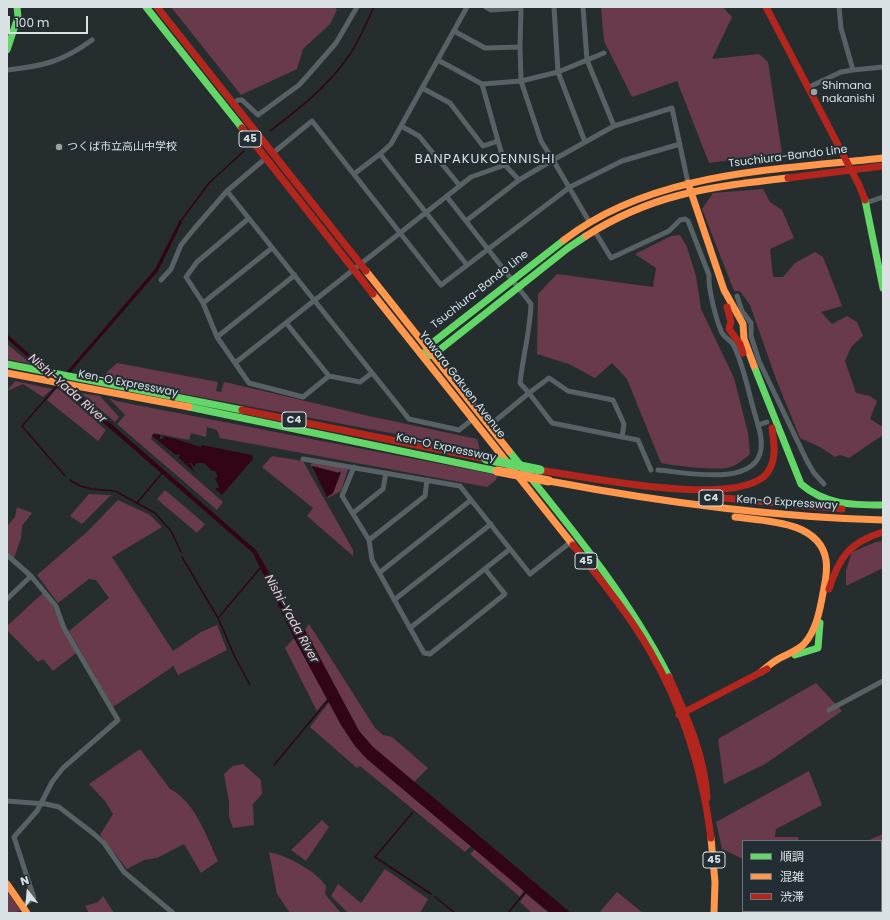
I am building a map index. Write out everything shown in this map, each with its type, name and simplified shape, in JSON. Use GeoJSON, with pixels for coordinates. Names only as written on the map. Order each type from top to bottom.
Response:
{"type":"FeatureCollection","features":[{"type":"Feature","properties":{"kind":"main road"},"geometry":{"type":"LineString","coordinates":[[7,50],[18,17],[17,7]]}},
{"type":"Feature","properties":{"kind":"main road","name":"Yawara Gakuen Avenue"},"geometry":{"type":"LineString","coordinates":[[146,7],[270,156],[358,267],[489,426],[574,540]]}},
{"type":"Feature","properties":{"kind":"main road","name":"Yawara Gakuen Avenue"},"geometry":{"type":"LineString","coordinates":[[157,7],[234,103],[270,156]]}},
{"type":"Feature","properties":{"kind":"main road"},"geometry":{"type":"LineString","coordinates":[[766,7],[852,170],[866,203],[883,288]]}},
{"type":"Feature","properties":{"kind":"main road","name":"Tsuchiura-Bando Line"},"geometry":{"type":"LineString","coordinates":[[428,353],[515,284],[568,248],[592,226],[689,187],[720,177],[883,158]]}},
{"type":"Feature","properties":{"kind":"main road","name":"Tsuchiura-Bando Line"},"geometry":{"type":"LineString","coordinates":[[689,187],[724,185],[883,166]]}},
{"type":"Feature","properties":{"kind":"main road"},"geometry":{"type":"LineString","coordinates":[[558,473],[707,492],[739,489],[749,486],[766,473],[775,458],[776,451],[774,435],[748,360],[730,329],[731,322],[724,297],[724,290],[689,187]]}},
{"type":"Feature","properties":{"kind":"main road"},"geometry":{"type":"LineString","coordinates":[[724,290],[729,295],[738,320],[743,324],[744,339],[750,360],[801,484],[810,494],[833,503],[883,505]]}},
{"type":"Feature","properties":{"kind":"main road","name":"Yawara Gakuen Avenue"},"geometry":{"type":"LineString","coordinates":[[428,353],[473,419],[574,540],[598,563],[647,635],[675,688],[682,714],[707,785],[714,857],[714,913]]}},
{"type":"Feature","properties":{"kind":"main road","name":"Ken-O Expressway"},"geometry":{"type":"LineString","coordinates":[[7,364],[197,400],[540,470],[707,497],[824,508],[883,511]]}},
{"type":"Feature","properties":{"kind":"main road","name":"Ken-O Expressway"},"geometry":{"type":"LineString","coordinates":[[10,373],[243,418],[497,471],[674,503],[788,516],[883,520]]}},
{"type":"Feature","properties":{"kind":"main road"},"geometry":{"type":"LineString","coordinates":[[674,503],[715,514],[793,526],[813,536],[824,550],[826,557],[826,575],[812,632],[801,646],[775,661],[762,672]]}},
{"type":"Feature","properties":{"kind":"main road"},"geometry":{"type":"LineString","coordinates":[[682,714],[801,652],[818,648],[820,643],[819,629],[831,581],[842,556],[854,544],[862,539],[883,532]]}},
{"type":"Feature","properties":{"kind":"main road"},"geometry":{"type":"LineString","coordinates":[[7,884],[25,910]]}},
{"type":"Feature","properties":{"kind":"street"},"geometry":{"type":"LineString","coordinates":[[234,103],[238,100],[242,100],[258,115],[299,85],[336,43],[357,7]]}},
{"type":"Feature","properties":{"kind":"street"},"geometry":{"type":"LineString","coordinates":[[354,174],[391,144],[467,7]]}},
{"type":"Feature","properties":{"kind":"street"},"geometry":{"type":"LineString","coordinates":[[486,7],[491,10],[521,8],[521,80],[541,142],[570,187],[611,258],[669,231],[680,220],[685,219],[688,221],[709,275],[708,282],[712,294],[711,300],[723,334],[732,343],[743,368],[758,425],[761,448],[760,457],[756,463],[743,471],[722,476],[658,470]]}},
{"type":"Feature","properties":{"kind":"street"},"geometry":{"type":"LineString","coordinates":[[554,7],[558,72],[585,142]]}},
{"type":"Feature","properties":{"kind":"street"},"geometry":{"type":"LineString","coordinates":[[583,7],[587,60],[614,126]]}},
{"type":"Feature","properties":{"kind":"street"},"geometry":{"type":"LineString","coordinates":[[839,7],[841,28],[853,70]]}},
{"type":"Feature","properties":{"kind":"street"},"geometry":{"type":"LineString","coordinates":[[454,31],[486,48],[520,48]]}},
{"type":"Feature","properties":{"kind":"street"},"geometry":{"type":"LineString","coordinates":[[7,70],[34,67],[56,62],[74,54],[92,40]]}},
{"type":"Feature","properties":{"kind":"street"},"geometry":{"type":"LineString","coordinates":[[438,60],[482,84],[521,80],[558,72],[604,53]]}},
{"type":"Feature","properties":{"kind":"street"},"geometry":{"type":"LineString","coordinates":[[809,87],[841,72],[883,67]]}},
{"type":"Feature","properties":{"kind":"street"},"geometry":{"type":"LineString","coordinates":[[482,84],[505,165],[519,180]]}},
{"type":"Feature","properties":{"kind":"street"},"geometry":{"type":"LineString","coordinates":[[422,88],[450,103],[483,146],[498,141]]}},
{"type":"Feature","properties":{"kind":"street"},"geometry":{"type":"LineString","coordinates":[[466,221],[519,180],[614,126],[672,108],[689,187]]}},
{"type":"Feature","properties":{"kind":"street"},"geometry":{"type":"LineString","coordinates":[[161,280],[171,269],[181,245],[227,191],[312,121],[441,285],[570,187],[622,161],[680,144]]}},
{"type":"Feature","properties":{"kind":"street"},"geometry":{"type":"LineString","coordinates":[[401,126],[419,136],[460,186]]}},
{"type":"Feature","properties":{"kind":"street"},"geometry":{"type":"LineString","coordinates":[[380,154],[467,265]]}},
{"type":"Feature","properties":{"kind":"street"},"geometry":{"type":"LineString","coordinates":[[235,363],[287,324],[471,177],[505,165]]}},
{"type":"Feature","properties":{"kind":"street"},"geometry":{"type":"LineString","coordinates":[[227,191],[409,420],[459,430],[473,419]]}},
{"type":"Feature","properties":{"kind":"street"},"geometry":{"type":"LineString","coordinates":[[447,197],[489,248],[531,304],[530,328],[523,354],[520,383],[552,423],[638,440],[651,470]]}},
{"type":"Feature","properties":{"kind":"street"},"geometry":{"type":"LineString","coordinates":[[866,203],[883,198]]}},
{"type":"Feature","properties":{"kind":"street"},"geometry":{"type":"LineString","coordinates":[[248,219],[197,262],[186,278],[203,303],[217,337],[249,383],[302,397],[329,376]]}},
{"type":"Feature","properties":{"kind":"street"},"geometry":{"type":"LineString","coordinates":[[203,303],[272,248]]}},
{"type":"Feature","properties":{"kind":"street"},"geometry":{"type":"LineString","coordinates":[[217,337],[295,275]]}},
{"type":"Feature","properties":{"kind":"street"},"geometry":{"type":"LineString","coordinates":[[737,296],[742,311],[751,323],[751,336],[759,361],[786,415],[806,461],[824,484]]}},
{"type":"Feature","properties":{"kind":"street"},"geometry":{"type":"LineString","coordinates":[[287,324],[329,376],[360,382],[372,373]]}},
{"type":"Feature","properties":{"kind":"street"},"geometry":{"type":"LineString","coordinates":[[489,426],[548,378],[568,392],[613,400],[624,424],[622,437]]}},
{"type":"Feature","properties":{"kind":"street"},"geometry":{"type":"LineString","coordinates":[[778,418],[786,415]]}},
{"type":"Feature","properties":{"kind":"street"},"geometry":{"type":"LineString","coordinates":[[758,425],[767,422]]}},
{"type":"Feature","properties":{"kind":"street"},"geometry":{"type":"LineString","coordinates":[[303,459],[460,486],[530,574],[574,540]]}},
{"type":"Feature","properties":{"kind":"street"},"geometry":{"type":"LineString","coordinates":[[354,467],[342,496],[369,540],[372,560],[424,653],[430,654],[505,594],[485,569]]}},
{"type":"Feature","properties":{"kind":"street"},"geometry":{"type":"LineString","coordinates":[[353,513],[383,489],[386,473]]}},
{"type":"Feature","properties":{"kind":"street"},"geometry":{"type":"LineString","coordinates":[[369,540],[425,496],[427,480]]}},
{"type":"Feature","properties":{"kind":"street"},"geometry":{"type":"LineString","coordinates":[[379,573],[472,500]]}},
{"type":"Feature","properties":{"kind":"street"},"geometry":{"type":"LineString","coordinates":[[394,600],[491,524]]}},
{"type":"Feature","properties":{"kind":"street"},"geometry":{"type":"LineString","coordinates":[[410,628],[510,549]]}},
{"type":"Feature","properties":{"kind":"street"},"geometry":{"type":"LineString","coordinates":[[7,555],[31,576],[56,606],[64,628],[118,720],[63,768],[52,782],[41,803],[14,837],[34,898],[25,910]]}},
{"type":"Feature","properties":{"kind":"street"},"geometry":{"type":"LineString","coordinates":[[7,599],[31,576]]}},
{"type":"Feature","properties":{"kind":"street"},"geometry":{"type":"LineString","coordinates":[[829,710],[883,681]]}},
{"type":"Feature","properties":{"kind":"street"},"geometry":{"type":"LineString","coordinates":[[7,801],[41,803],[59,807],[104,843],[124,872],[173,913]]}},
{"type":"Feature","properties":{"kind":"shaded area"},"geometry":{"type":"Polygon","coordinates":[[[171,7],[335,7],[337,10],[330,24],[303,49],[297,69],[241,95],[171,7]]]}},
{"type":"Feature","properties":{"kind":"shaded area"},"geometry":{"type":"Polygon","coordinates":[[[601,7],[723,7],[732,17],[712,59],[759,54],[768,62],[782,153],[709,163],[677,81],[632,97],[604,41],[601,7]]]}},
{"type":"Feature","properties":{"kind":"shaded area"},"geometry":{"type":"Polygon","coordinates":[[[763,189],[770,202],[782,210],[794,238],[770,249],[773,277],[783,277],[795,263],[815,252],[823,257],[842,306],[821,312],[832,324],[847,316],[857,322],[863,336],[851,347],[845,361],[856,393],[870,396],[877,401],[870,419],[883,427],[883,435],[849,458],[840,455],[835,457],[820,447],[800,438],[776,379],[750,305],[740,291],[734,291],[702,209],[713,193],[763,189]]]}},
{"type":"Feature","properties":{"kind":"shaded area"},"geometry":{"type":"Polygon","coordinates":[[[680,235],[687,247],[696,276],[701,309],[734,378],[748,433],[750,454],[736,464],[727,468],[703,468],[661,463],[627,379],[612,363],[595,378],[569,364],[537,354],[538,294],[557,274],[653,287],[656,268],[635,254],[671,236],[680,235]]]}},
{"type":"Feature","properties":{"kind":"shaded area"},"geometry":{"type":"Polygon","coordinates":[[[7,344],[31,364],[7,359],[7,344]]]}},
{"type":"Feature","properties":{"kind":"shaded area"},"geometry":{"type":"Polygon","coordinates":[[[117,363],[218,382],[216,391],[221,392],[224,382],[369,416],[477,439],[480,450],[105,379],[106,373],[117,363]]]}},
{"type":"Feature","properties":{"kind":"shaded area"},"geometry":{"type":"Polygon","coordinates":[[[15,381],[52,389],[43,397],[23,384],[7,391],[15,381]]]}},
{"type":"Feature","properties":{"kind":"shaded area"},"geometry":{"type":"Polygon","coordinates":[[[56,389],[59,389],[106,430],[98,441],[47,400],[56,389]]]}},
{"type":"Feature","properties":{"kind":"shaded area"},"geometry":{"type":"Polygon","coordinates":[[[81,393],[100,396],[119,417],[115,422],[81,393]]]}},
{"type":"Feature","properties":{"kind":"shaded area"},"geometry":{"type":"Polygon","coordinates":[[[109,398],[116,401],[497,475],[496,480],[487,487],[220,438],[217,430],[207,427],[206,437],[191,433],[189,440],[154,433],[151,439],[223,502],[217,510],[117,424],[125,415],[109,398]]]}},
{"type":"Feature","properties":{"kind":"shaded area"},"geometry":{"type":"Polygon","coordinates":[[[272,456],[303,461],[353,550],[353,556],[307,516],[313,508],[262,467],[272,456]]]}},
{"type":"Feature","properties":{"kind":"shaded area"},"geometry":{"type":"Polygon","coordinates":[[[312,463],[348,469],[341,491],[328,498],[327,497],[333,493],[341,473],[312,466],[310,465],[312,463]]]}},
{"type":"Feature","properties":{"kind":"shaded area"},"geometry":{"type":"Polygon","coordinates":[[[165,490],[205,524],[197,533],[157,499],[165,490]]]}},
{"type":"Feature","properties":{"kind":"shaded area"},"geometry":{"type":"Polygon","coordinates":[[[89,494],[111,495],[82,524],[70,516],[89,494]]]}},
{"type":"Feature","properties":{"kind":"shaded area"},"geometry":{"type":"Polygon","coordinates":[[[118,500],[150,515],[162,527],[112,557],[173,651],[201,632],[217,625],[227,650],[178,675],[173,665],[113,707],[69,631],[109,598],[96,580],[89,579],[58,603],[37,575],[88,531],[118,500]]]}},
{"type":"Feature","properties":{"kind":"shaded area"},"geometry":{"type":"Polygon","coordinates":[[[17,507],[32,513],[22,526],[21,538],[14,558],[7,552],[7,526],[15,517],[17,507]]]}},
{"type":"Feature","properties":{"kind":"shaded area"},"geometry":{"type":"Polygon","coordinates":[[[883,541],[883,568],[846,586],[846,570],[852,552],[876,542],[883,541]]]}},
{"type":"Feature","properties":{"kind":"shaded area"},"geometry":{"type":"Polygon","coordinates":[[[43,593],[55,609],[76,653],[53,671],[43,659],[38,662],[7,630],[7,626],[43,593]]]}},
{"type":"Feature","properties":{"kind":"shaded area"},"geometry":{"type":"Polygon","coordinates":[[[309,624],[375,728],[383,735],[392,737],[428,768],[414,782],[373,747],[359,731],[305,630],[309,624]]]}},
{"type":"Feature","properties":{"kind":"shaded area"},"geometry":{"type":"Polygon","coordinates":[[[294,638],[327,699],[317,711],[285,648],[294,638]]]}},
{"type":"Feature","properties":{"kind":"shaded area"},"geometry":{"type":"Polygon","coordinates":[[[816,683],[842,711],[765,764],[724,784],[718,739],[816,683]]]}},
{"type":"Feature","properties":{"kind":"shaded area"},"geometry":{"type":"Polygon","coordinates":[[[329,702],[355,746],[367,759],[471,846],[465,852],[360,766],[357,768],[310,727],[329,702]]]}},
{"type":"Feature","properties":{"kind":"shaded area"},"geometry":{"type":"Polygon","coordinates":[[[140,749],[170,789],[186,802],[205,831],[218,861],[201,873],[184,844],[157,858],[144,860],[127,869],[100,835],[113,814],[105,801],[89,784],[140,749]]]}},
{"type":"Feature","properties":{"kind":"shaded area"},"geometry":{"type":"Polygon","coordinates":[[[243,764],[261,780],[262,794],[253,804],[254,825],[233,828],[229,817],[229,802],[224,774],[233,766],[243,764]]]}},
{"type":"Feature","properties":{"kind":"shaded area"},"geometry":{"type":"Polygon","coordinates":[[[809,771],[822,805],[776,829],[775,837],[798,837],[799,840],[742,840],[742,859],[722,849],[716,822],[809,771]]]}},
{"type":"Feature","properties":{"kind":"shaded area"},"geometry":{"type":"Polygon","coordinates":[[[322,820],[329,827],[306,861],[291,850],[322,820]]]}},
{"type":"Feature","properties":{"kind":"shaded area"},"geometry":{"type":"Polygon","coordinates":[[[883,834],[882,880],[882,840],[869,840],[883,834]]]}},
{"type":"Feature","properties":{"kind":"shaded area"},"geometry":{"type":"Polygon","coordinates":[[[475,849],[524,891],[520,897],[470,854],[475,849]]]}},
{"type":"Feature","properties":{"kind":"shaded area"},"geometry":{"type":"Polygon","coordinates":[[[269,852],[284,856],[300,864],[321,880],[326,886],[325,894],[341,913],[290,913],[277,894],[269,852]]]}},
{"type":"Feature","properties":{"kind":"shaded area"},"geometry":{"type":"Polygon","coordinates":[[[385,869],[428,899],[420,913],[348,913],[331,896],[338,884],[361,903],[385,869]]]}},
{"type":"Feature","properties":{"kind":"shaded area"},"geometry":{"type":"Polygon","coordinates":[[[7,891],[21,911],[7,913],[7,891]]]}},
{"type":"Feature","properties":{"kind":"shaded area"},"geometry":{"type":"Polygon","coordinates":[[[617,892],[643,913],[599,913],[617,892]]]}},
{"type":"Feature","properties":{"kind":"shaded area"},"geometry":{"type":"Polygon","coordinates":[[[526,894],[549,913],[532,913],[520,902],[526,894]]]}},
{"type":"Feature","properties":{"kind":"shaded area"},"geometry":{"type":"Polygon","coordinates":[[[103,896],[114,913],[89,913],[85,906],[98,902],[103,896]]]}},
{"type":"Feature","properties":{"kind":"shaded area"},"geometry":{"type":"Polygon","coordinates":[[[792,912],[847,912],[847,913],[792,912]]]}},
{"type":"Feature","properties":{"kind":"water","name":"Nishi-Yada River"},"geometry":{"type":"Polygon","coordinates":[[[180,220],[182,222],[158,271],[61,383],[86,402],[256,550],[302,631],[305,630],[359,731],[373,747],[571,913],[550,913],[367,759],[355,746],[341,725],[294,638],[253,553],[7,339],[7,334],[59,381],[155,269],[180,220]]]}},
{"type":"Feature","properties":{"kind":"water"},"geometry":{"type":"Polygon","coordinates":[[[153,434],[160,435],[160,439],[163,439],[164,436],[201,447],[202,445],[252,455],[253,459],[222,495],[215,489],[219,487],[215,478],[218,477],[215,471],[212,471],[204,463],[197,463],[194,467],[192,463],[190,463],[195,473],[178,457],[180,455],[176,455],[152,436],[153,434]]]}},
{"type":"Feature","properties":{"kind":"water"},"geometry":{"type":"Polygon","coordinates":[[[312,466],[338,473],[341,471],[333,493],[327,497],[312,466]]]}},
{"type":"Feature","properties":{"kind":"waterway"},"geometry":{"type":"LineString","coordinates":[[270,131],[312,97],[340,68],[356,45],[374,7]]}},
{"type":"Feature","properties":{"kind":"waterway"},"geometry":{"type":"LineString","coordinates":[[180,222],[209,183],[244,151]]}},
{"type":"Feature","properties":{"kind":"waterway","name":"Nishi-Yada River"},"geometry":{"type":"LineString","coordinates":[[57,386],[22,426],[65,476]]}},
{"type":"Feature","properties":{"kind":"waterway"},"geometry":{"type":"LineString","coordinates":[[136,504],[163,472]]}},
{"type":"Feature","properties":{"kind":"waterway"},"geometry":{"type":"LineString","coordinates":[[70,480],[80,486],[92,489],[115,491],[155,513],[171,531],[181,552]]}},
{"type":"Feature","properties":{"kind":"waterway"},"geometry":{"type":"LineString","coordinates":[[182,557],[218,618],[235,657],[250,685]]}},
{"type":"Feature","properties":{"kind":"waterway"},"geometry":{"type":"LineString","coordinates":[[218,618],[262,566]]}},
{"type":"Feature","properties":{"kind":"waterway"},"geometry":{"type":"LineString","coordinates":[[274,765],[329,699]]}},
{"type":"Feature","properties":{"kind":"waterway"},"geometry":{"type":"LineString","coordinates":[[413,812],[375,857],[431,894]]}},
{"type":"Feature","properties":{"kind":"waterway"},"geometry":{"type":"LineString","coordinates":[[508,913],[526,891]]}},
{"type":"Feature","properties":{"kind":"waterway"},"geometry":{"type":"LineString","coordinates":[[435,897],[455,913]]}},
{"type":"Feature","properties":{"kind":"traffic: fast"},"geometry":{"type":"LineString","coordinates":[[7,50],[18,17],[17,7]]}},
{"type":"Feature","properties":{"kind":"traffic: fast"},"geometry":{"type":"LineString","coordinates":[[146,7],[242,128]]}},
{"type":"Feature","properties":{"kind":"traffic: fast"},"geometry":{"type":"LineString","coordinates":[[865,200],[883,288]]}},
{"type":"Feature","properties":{"kind":"traffic: fast"},"geometry":{"type":"LineString","coordinates":[[428,356],[433,355],[568,248],[586,236]]}},
{"type":"Feature","properties":{"kind":"traffic: fast"},"geometry":{"type":"LineString","coordinates":[[424,356],[427,347],[564,240]]}},
{"type":"Feature","properties":{"kind":"traffic: fast"},"geometry":{"type":"LineString","coordinates":[[7,364],[242,410]]}},
{"type":"Feature","properties":{"kind":"traffic: fast"},"geometry":{"type":"LineString","coordinates":[[754,366],[801,484],[810,491],[829,500],[860,505],[883,505]]}},
{"type":"Feature","properties":{"kind":"traffic: fast"},"geometry":{"type":"LineString","coordinates":[[189,407],[497,471]]}},
{"type":"Feature","properties":{"kind":"traffic: fast"},"geometry":{"type":"LineString","coordinates":[[509,451],[574,532],[615,588],[652,646],[669,677]]}},
{"type":"Feature","properties":{"kind":"traffic: fast"},"geometry":{"type":"LineString","coordinates":[[486,459],[540,470]]}},
{"type":"Feature","properties":{"kind":"traffic: fast"},"geometry":{"type":"LineString","coordinates":[[795,655],[818,648],[820,623]]}},
{"type":"Feature","properties":{"kind":"traffic: slow"},"geometry":{"type":"LineString","coordinates":[[564,240],[599,217],[636,200],[676,187],[759,171],[883,158]]}},
{"type":"Feature","properties":{"kind":"traffic: slow"},"geometry":{"type":"LineString","coordinates":[[586,236],[635,210],[683,194],[733,185],[788,178]]}},
{"type":"Feature","properties":{"kind":"traffic: slow"},"geometry":{"type":"LineString","coordinates":[[688,183],[724,290],[743,324],[744,339],[754,366]]}},
{"type":"Feature","properties":{"kind":"traffic: slow"},"geometry":{"type":"LineString","coordinates":[[366,271],[509,451]]}},
{"type":"Feature","properties":{"kind":"traffic: slow"},"geometry":{"type":"LineString","coordinates":[[373,294],[573,545]]}},
{"type":"Feature","properties":{"kind":"traffic: slow"},"geometry":{"type":"LineString","coordinates":[[7,373],[189,407]]}},
{"type":"Feature","properties":{"kind":"traffic: slow"},"geometry":{"type":"LineString","coordinates":[[497,471],[549,481]]}},
{"type":"Feature","properties":{"kind":"traffic: slow"},"geometry":{"type":"LineString","coordinates":[[549,481],[632,496],[757,512],[799,516],[883,520]]}},
{"type":"Feature","properties":{"kind":"traffic: slow"},"geometry":{"type":"LineString","coordinates":[[735,517],[776,522],[803,530],[814,537],[822,547],[827,564],[822,600],[812,633],[801,647],[775,661],[761,672]]}},
{"type":"Feature","properties":{"kind":"traffic: slow"},"geometry":{"type":"LineString","coordinates":[[711,838],[715,882],[714,913]]}},
{"type":"Feature","properties":{"kind":"traffic: slow"},"geometry":{"type":"LineString","coordinates":[[7,884],[27,913]]}},
{"type":"Feature","properties":{"kind":"traffic: jam"},"geometry":{"type":"LineString","coordinates":[[157,7],[366,271]]}},
{"type":"Feature","properties":{"kind":"traffic: jam"},"geometry":{"type":"LineString","coordinates":[[766,7],[859,185],[865,200]]}},
{"type":"Feature","properties":{"kind":"traffic: jam"},"geometry":{"type":"LineString","coordinates":[[242,128],[373,294]]}},
{"type":"Feature","properties":{"kind":"traffic: jam"},"geometry":{"type":"LineString","coordinates":[[788,178],[883,166]]}},
{"type":"Feature","properties":{"kind":"traffic: jam"},"geometry":{"type":"LineString","coordinates":[[727,307],[731,322],[729,329],[740,344],[743,353]]}},
{"type":"Feature","properties":{"kind":"traffic: jam"},"geometry":{"type":"LineString","coordinates":[[242,410],[486,459]]}},
{"type":"Feature","properties":{"kind":"traffic: jam"},"geometry":{"type":"LineString","coordinates":[[558,473],[635,485],[669,488],[701,490],[730,488],[753,483],[768,472],[774,456],[772,428]]}},
{"type":"Feature","properties":{"kind":"traffic: jam"},"geometry":{"type":"LineString","coordinates":[[540,470],[563,474]]}},
{"type":"Feature","properties":{"kind":"traffic: jam"},"geometry":{"type":"LineString","coordinates":[[702,496],[842,509]]}},
{"type":"Feature","properties":{"kind":"traffic: jam"},"geometry":{"type":"LineString","coordinates":[[829,589],[837,568],[847,552],[862,541],[883,532]]}},
{"type":"Feature","properties":{"kind":"traffic: jam"},"geometry":{"type":"LineString","coordinates":[[573,545],[632,623],[662,673],[682,718],[697,765],[703,789],[711,838]]}},
{"type":"Feature","properties":{"kind":"traffic: jam"},"geometry":{"type":"LineString","coordinates":[[679,715],[767,669]]}},
{"type":"Feature","properties":{"kind":"traffic: jam"},"geometry":{"type":"LineString","coordinates":[[669,677],[699,751],[703,767],[707,798]]}},
{"type":"Feature","properties":{"kind":"place","name":"Shimana nakanishi"},"geometry":{"type":"Point","coordinates":[814,92]}},
{"type":"Feature","properties":{"kind":"place","name":"つくば市立高山中学校"},"geometry":{"type":"Point","coordinates":[59,147]}},
{"type":"Feature","properties":{"kind":"district","name":"BANPAKUKOENNISHI"},"geometry":{"type":"Point","coordinates":[485,160]}}]}
